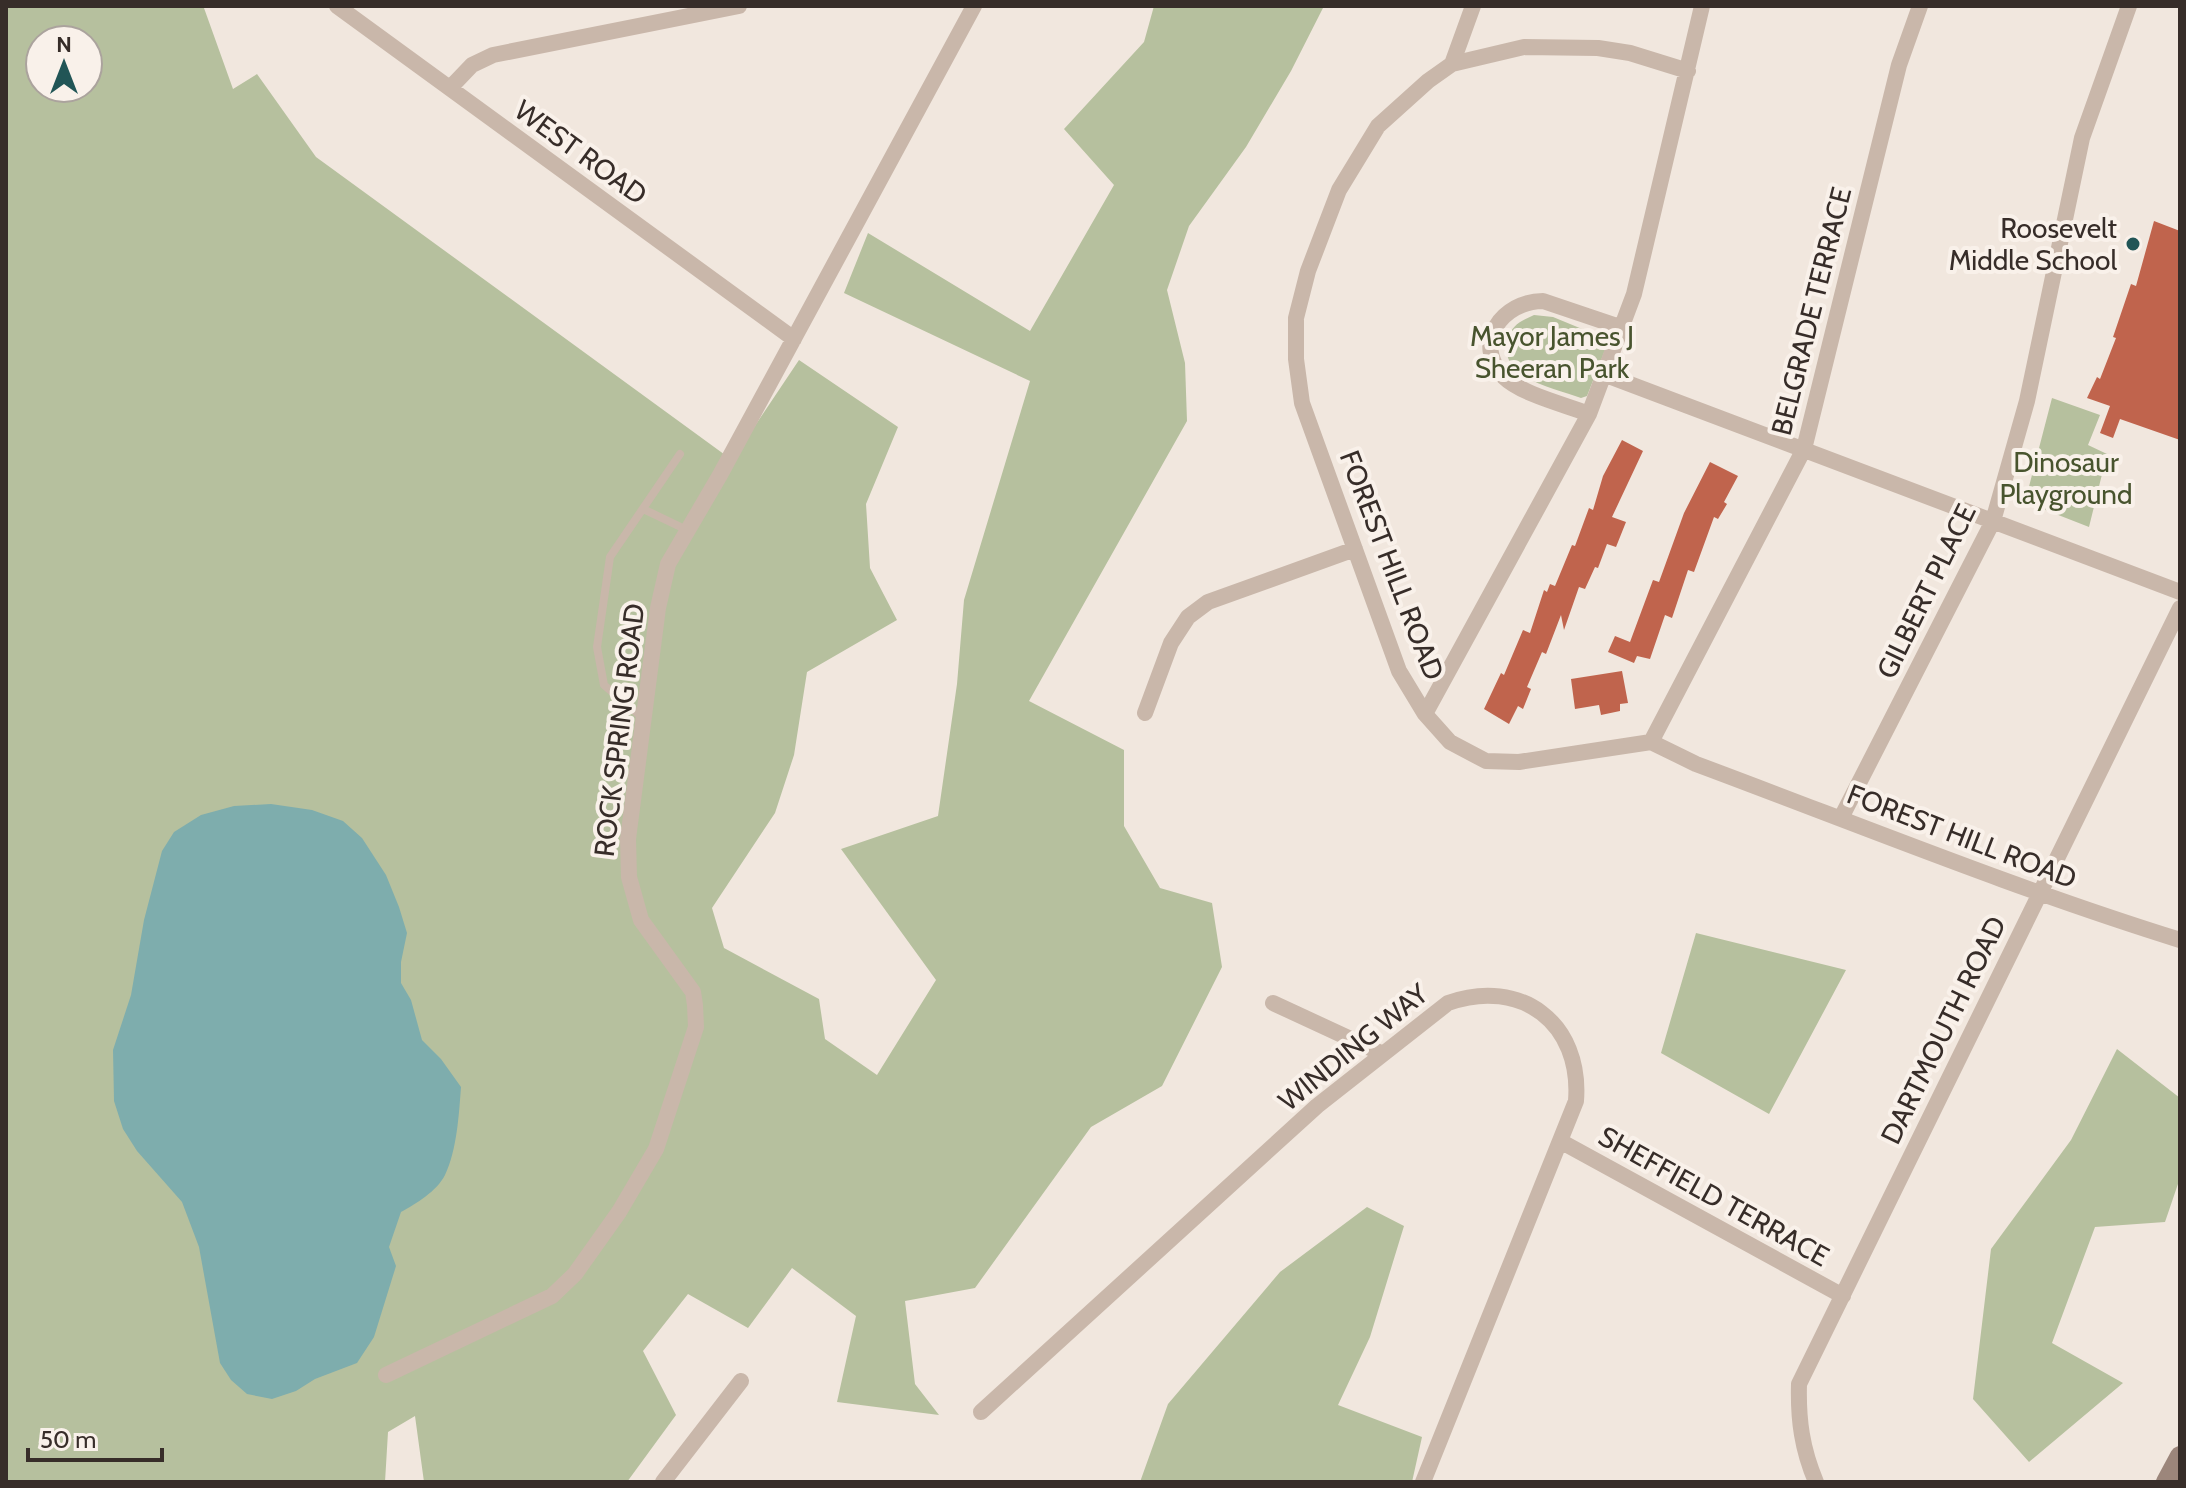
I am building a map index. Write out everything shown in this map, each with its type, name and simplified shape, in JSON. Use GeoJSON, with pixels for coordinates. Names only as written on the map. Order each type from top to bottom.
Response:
{"type":"FeatureCollection","features":[{"type":"Feature","properties":{"kind":"main road"},"geometry":{"type":"LineString","coordinates":[[2166,1482],[2180,1456]]}},
{"type":"Feature","properties":{"kind":"street","name":"WEST ROAD"},"geometry":{"type":"LineString","coordinates":[[337,6],[794,339]]}},
{"type":"Feature","properties":{"kind":"street"},"geometry":{"type":"LineString","coordinates":[[450,88],[472,65],[493,55],[739,6]]}},
{"type":"Feature","properties":{"kind":"street","name":"ROCK SPRING ROAD"},"geometry":{"type":"LineString","coordinates":[[386,1375],[552,1296],[575,1274],[619,1212],[656,1149],[696,1027],[693,992],[641,920],[629,877],[628,839],[668,564],[720,475],[974,6]]}},
{"type":"Feature","properties":{"kind":"street"},"geometry":{"type":"LineString","coordinates":[[1452,64],[1473,6]]}},
{"type":"Feature","properties":{"kind":"street"},"geometry":{"type":"LineString","coordinates":[[1425,714],[1589,414],[1606,375],[1634,294],[1702,6]]}},
{"type":"Feature","properties":{"kind":"street","name":"BELGRADE TERRACE"},"geometry":{"type":"LineString","coordinates":[[1651,742],[1804,449],[1899,65],[1920,6]]}},
{"type":"Feature","properties":{"kind":"street","name":"GILBERT PLACE"},"geometry":{"type":"LineString","coordinates":[[1841,818],[1993,521],[2027,401],[2082,138],[2129,6]]}},
{"type":"Feature","properties":{"kind":"street","name":"FOREST HILL ROAD"},"geometry":{"type":"LineString","coordinates":[[1688,71],[1630,53],[1556,46],[1524,47],[1452,64],[1378,126],[1339,190],[1308,271],[1296,318],[1296,359],[1302,403],[1399,671],[1425,714],[1450,742],[1486,761],[1519,762],[1651,742],[1696,764],[2038,893],[2180,940]]}},
{"type":"Feature","properties":{"kind":"street"},"geometry":{"type":"LineString","coordinates":[[1589,414],[1516,385],[1504,377],[1492,352],[1492,338],[1497,324],[1516,305],[1543,301],[1623,328]]}},
{"type":"Feature","properties":{"kind":"street"},"geometry":{"type":"LineString","coordinates":[[1606,375],[2180,592]]}},
{"type":"Feature","properties":{"kind":"street"},"geometry":{"type":"LineString","coordinates":[[1145,713],[1171,643],[1188,617],[1208,602],[1355,549]]}},
{"type":"Feature","properties":{"kind":"street","name":"DARTMOUTH ROAD"},"geometry":{"type":"LineString","coordinates":[[1816,1482],[1801,1440],[1799,1384],[2180,608]]}},
{"type":"Feature","properties":{"kind":"street","name":"WINDING WAY"},"geometry":{"type":"LineString","coordinates":[[981,1412],[1317,1106],[1448,1003],[1466,996],[1485,994],[1522,1001],[1553,1022],[1572,1054],[1577,1082],[1576,1101],[1423,1482]]}},
{"type":"Feature","properties":{"kind":"street"},"geometry":{"type":"LineString","coordinates":[[1273,1003],[1383,1054]]}},
{"type":"Feature","properties":{"kind":"street","name":"SHEFFIELD TERRACE"},"geometry":{"type":"LineString","coordinates":[[1560,1141],[1843,1296]]}},
{"type":"Feature","properties":{"kind":"street"},"geometry":{"type":"LineString","coordinates":[[663,1482],[741,1381]]}},
{"type":"Feature","properties":{"kind":"lane"},"geometry":{"type":"LineString","coordinates":[[644,719],[604,685],[597,647],[610,557],[680,454]]}},
{"type":"Feature","properties":{"kind":"lane"},"geometry":{"type":"LineString","coordinates":[[643,509],[687,530]]}},
{"type":"Feature","properties":{"kind":"green space"},"geometry":{"type":"Polygon","coordinates":[[[6,6],[206,6],[204,8],[233,89],[257,74],[316,157],[732,460],[799,360],[898,427],[866,504],[870,568],[897,620],[807,672],[794,755],[775,813],[712,908],[724,948],[819,999],[825,1039],[877,1075],[936,980],[841,849],[938,816],[957,684],[964,600],[1030,381],[844,293],[868,233],[1030,331],[1114,185],[1064,129],[1144,42],[1154,6],[1324,6],[1291,71],[1246,147],[1189,226],[1167,290],[1185,363],[1187,421],[1029,701],[1124,750],[1124,826],[1160,888],[1212,903],[1222,967],[1162,1086],[1091,1127],[975,1288],[905,1301],[915,1384],[939,1415],[837,1402],[856,1316],[792,1268],[748,1328],[688,1294],[643,1351],[676,1415],[627,1482],[424,1482],[415,1416],[388,1432],[385,1482],[6,1482],[6,6]]]}},
{"type":"Feature","properties":{"kind":"green space","name":"Mayor James J Sheeran Park"},"geometry":{"type":"Polygon","coordinates":[[[1534,315],[1553,317],[1604,338],[1607,345],[1587,396],[1581,398],[1544,386],[1520,373],[1511,364],[1507,353],[1509,335],[1517,324],[1534,315]]]}},
{"type":"Feature","properties":{"kind":"green space","name":"Dinosaur Playground"},"geometry":{"type":"Polygon","coordinates":[[[2052,398],[2100,415],[2088,445],[2107,454],[2089,527],[2025,502],[2052,398]]]}},
{"type":"Feature","properties":{"kind":"green space"},"geometry":{"type":"Polygon","coordinates":[[[1696,933],[1846,970],[1769,1114],[1661,1053],[1696,933]]]}},
{"type":"Feature","properties":{"kind":"green space"},"geometry":{"type":"Polygon","coordinates":[[[2117,1049],[2180,1098],[2180,1178],[2165,1222],[2095,1227],[2052,1343],[2123,1383],[2029,1462],[1973,1399],[1991,1249],[2071,1140],[2117,1049]]]}},
{"type":"Feature","properties":{"kind":"green space"},"geometry":{"type":"Polygon","coordinates":[[[1367,1207],[1404,1226],[1370,1337],[1338,1405],[1422,1437],[1412,1482],[1140,1482],[1168,1404],[1280,1272],[1367,1207]]]}},
{"type":"Feature","properties":{"kind":"water"},"geometry":{"type":"Polygon","coordinates":[[[271,804],[312,810],[343,821],[362,838],[386,875],[407,933],[401,962],[401,983],[411,1000],[422,1040],[441,1059],[461,1087],[455,1143],[445,1175],[432,1192],[401,1212],[389,1247],[396,1266],[374,1337],[357,1363],[272,1399],[247,1394],[231,1380],[220,1363],[199,1247],[182,1202],[137,1151],[123,1129],[114,1101],[113,1050],[131,995],[144,920],[162,851],[174,832],[201,815],[234,806],[271,804]]]}},
{"type":"Feature","properties":{"kind":"building","name":"Roosevelt Middle School"},"geometry":{"type":"Polygon","coordinates":[[[2154,221],[2180,231],[2180,440],[2120,419],[2113,438],[2100,433],[2110,406],[2087,398],[2097,377],[2100,379],[2116,338],[2113,337],[2131,284],[2136,286],[2154,221]]]}},
{"type":"Feature","properties":{"kind":"building"},"geometry":{"type":"Polygon","coordinates":[[[1622,440],[1643,451],[1612,517],[1626,522],[1616,547],[1607,544],[1598,568],[1595,567],[1585,589],[1579,587],[1564,630],[1561,615],[1546,654],[1542,652],[1527,687],[1531,689],[1523,709],[1518,706],[1509,724],[1484,709],[1501,673],[1504,675],[1523,630],[1530,633],[1544,590],[1547,592],[1550,584],[1555,586],[1589,508],[1593,510],[1603,476],[1622,440]]]}},
{"type":"Feature","properties":{"kind":"building"},"geometry":{"type":"Polygon","coordinates":[[[1710,462],[1738,476],[1724,502],[1727,504],[1718,519],[1714,517],[1694,572],[1688,570],[1672,618],[1665,615],[1650,659],[1637,656],[1634,663],[1608,652],[1615,636],[1630,642],[1653,580],[1659,582],[1684,513],[1710,462]]]}},
{"type":"Feature","properties":{"kind":"building"},"geometry":{"type":"Polygon","coordinates":[[[1622,671],[1628,703],[1620,704],[1620,711],[1601,715],[1599,705],[1575,709],[1571,679],[1622,671]]]}},
{"type":"Feature","properties":{"kind":"place","name":"Roosevelt Middle School"},"geometry":{"type":"Point","coordinates":[2133,244]}}]}
